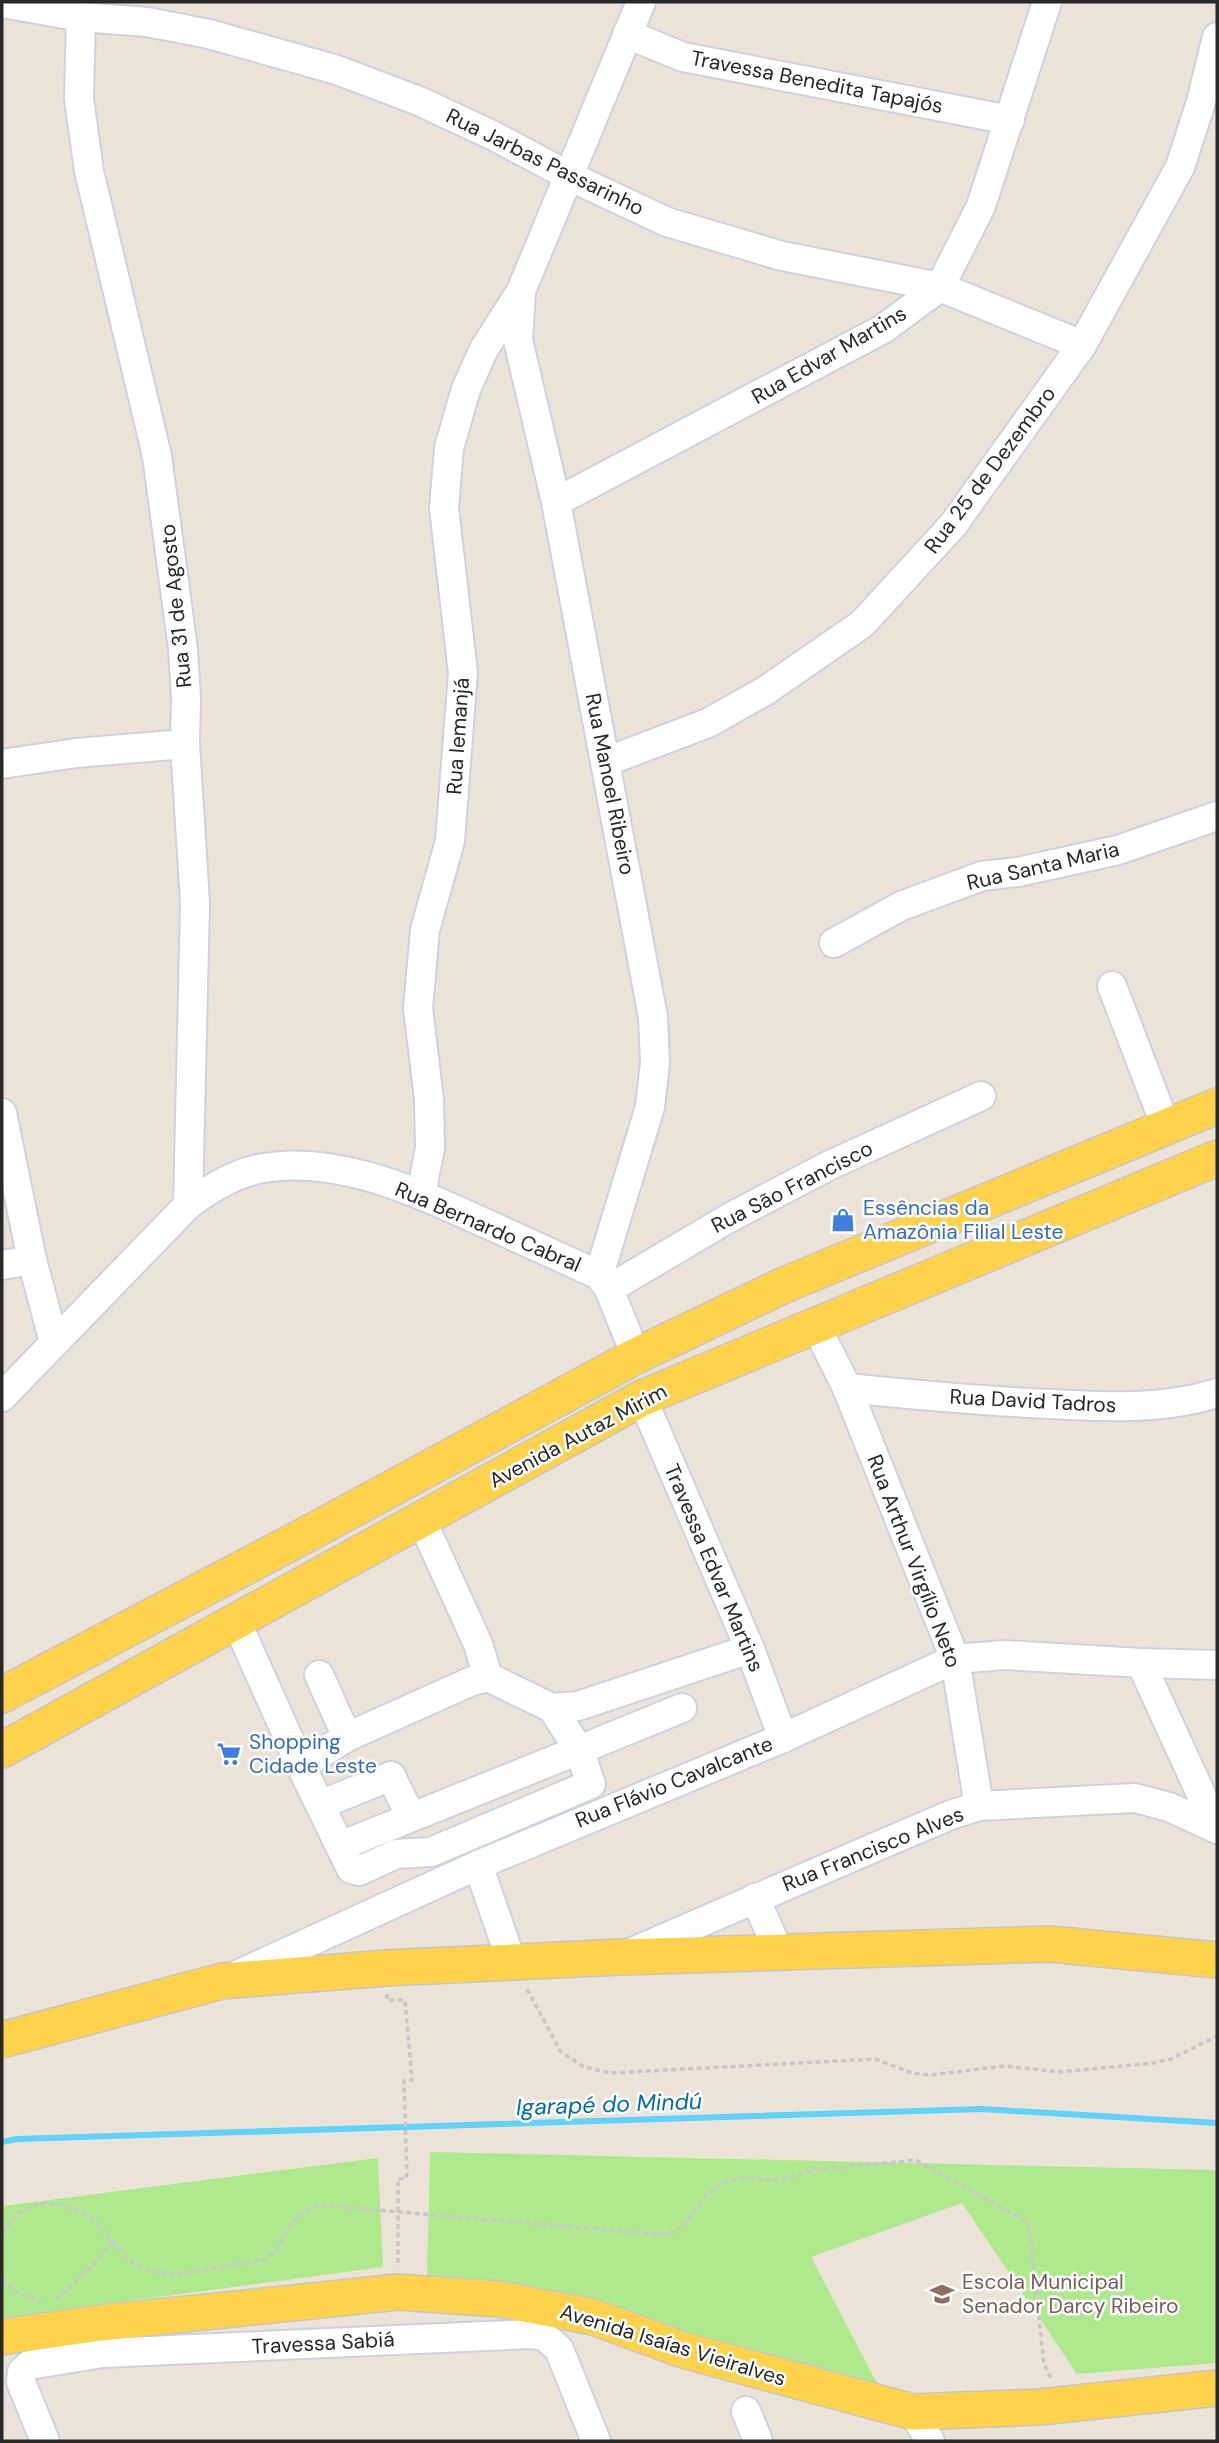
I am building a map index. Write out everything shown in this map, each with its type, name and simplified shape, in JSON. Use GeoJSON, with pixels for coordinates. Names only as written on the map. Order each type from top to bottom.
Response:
{"type":"FeatureCollection","features":[{"type":"Feature","properties":{"kind":"main road","name":"Avenida Autaz Mirim"},"geometry":{"type":"LineString","coordinates":[[2,1695],[302,1537],[636,1356],[782,1286],[1217,1106]]}},
{"type":"Feature","properties":{"kind":"main road","name":"Avenida Autaz Mirim"},"geometry":{"type":"LineString","coordinates":[[2,1750],[642,1398],[1217,1158]]}},
{"type":"Feature","properties":{"kind":"main road"},"geometry":{"type":"LineString","coordinates":[[4,2034],[222,1981],[386,1968],[621,1957],[1050,1944],[1217,1960]]}},
{"type":"Feature","properties":{"kind":"main road","name":"Avenida Isaías Vieiralves"},"geometry":{"type":"LineString","coordinates":[[2,2337],[101,2338],[398,2292],[499,2299],[593,2318],[683,2350],[913,2412],[1040,2407],[1217,2388]]}},
{"type":"Feature","properties":{"kind":"street"},"geometry":{"type":"LineString","coordinates":[[521,291],[641,2]]}},
{"type":"Feature","properties":{"kind":"street","name":"Rua Edvar Martins"},"geometry":{"type":"LineString","coordinates":[[556,502],[883,329],[940,287],[981,206],[1047,2]]}},
{"type":"Feature","properties":{"kind":"street","name":"Rua Jarbas Passarinho"},"geometry":{"type":"LineString","coordinates":[[2,3],[82,16],[147,22],[209,34],[337,71],[419,101],[667,222],[782,256],[940,287],[1082,345]]}},
{"type":"Feature","properties":{"kind":"street","name":"Rua 31 de Agosto"},"geometry":{"type":"LineString","coordinates":[[82,16],[79,99],[89,172],[157,456],[183,649],[185,744],[195,903],[188,1205]]}},
{"type":"Feature","properties":{"kind":"street","name":"Travessa Benedita Tapajós"},"geometry":{"type":"LineString","coordinates":[[627,34],[683,57],[1010,120]]}},
{"type":"Feature","properties":{"kind":"street","name":"Rua 25 de Dezembro"},"geometry":{"type":"LineString","coordinates":[[605,762],[708,723],[765,691],[862,624],[953,525],[1082,345],[1180,166],[1202,102],[1217,37]]}},
{"type":"Feature","properties":{"kind":"street","name":"Rua Manoel Ribeiro"},"geometry":{"type":"LineString","coordinates":[[521,291],[518,340],[556,502],[653,1017],[655,1063],[650,1107],[604,1282]]}},
{"type":"Feature","properties":{"kind":"street","name":"Rua Iemanjá"},"geometry":{"type":"LineString","coordinates":[[421,1194],[430,1136],[429,1099],[418,1008],[425,930],[450,841],[463,673],[444,508],[449,448],[466,389],[484,349],[521,291]]}},
{"type":"Feature","properties":{"kind":"street"},"geometry":{"type":"LineString","coordinates":[[2,764],[76,753],[185,744]]}},
{"type":"Feature","properties":{"kind":"street","name":"Rua Santa Maria"},"geometry":{"type":"LineString","coordinates":[[834,943],[901,906],[982,876],[1018,873],[1118,850],[1217,817]]}},
{"type":"Feature","properties":{"kind":"street"},"geometry":{"type":"LineString","coordinates":[[1112,986],[1166,1127]]}},
{"type":"Feature","properties":{"kind":"street","name":"Rua São Francisco"},"geometry":{"type":"LineString","coordinates":[[604,1282],[828,1166],[981,1096]]}},
{"type":"Feature","properties":{"kind":"street"},"geometry":{"type":"LineString","coordinates":[[2,1118],[32,1260],[54,1342]]}},
{"type":"Feature","properties":{"kind":"street","name":"Rua Bernardo Cabral"},"geometry":{"type":"LineString","coordinates":[[2,1397],[188,1205],[209,1189],[258,1169],[294,1166],[330,1169],[368,1177],[421,1194],[604,1282]]}},
{"type":"Feature","properties":{"kind":"street"},"geometry":{"type":"LineString","coordinates":[[2,1265],[32,1260]]}},
{"type":"Feature","properties":{"kind":"street"},"geometry":{"type":"LineString","coordinates":[[604,1282],[636,1356]]}},
{"type":"Feature","properties":{"kind":"street","name":"Rua Arthur Virgílio Neto"},"geometry":{"type":"LineString","coordinates":[[816,1326],[847,1388],[955,1659],[979,1806]]}},
{"type":"Feature","properties":{"kind":"street","name":"Rua David Tadros"},"geometry":{"type":"LineString","coordinates":[[847,1388],[985,1401],[1094,1406],[1146,1406],[1194,1401],[1217,1393]]}},
{"type":"Feature","properties":{"kind":"street","name":"Travessa Edvar Martins"},"geometry":{"type":"LineString","coordinates":[[642,1398],[750,1649],[783,1738]]}},
{"type":"Feature","properties":{"kind":"street"},"geometry":{"type":"LineString","coordinates":[[422,1521],[478,1644],[488,1677]]}},
{"type":"Feature","properties":{"kind":"street"},"geometry":{"type":"LineString","coordinates":[[236,1621],[351,1869],[359,1871],[396,1854],[430,1852],[591,1784],[579,1750],[552,1708]]}},
{"type":"Feature","properties":{"kind":"street"},"geometry":{"type":"LineString","coordinates":[[301,1766],[347,1737],[471,1681],[488,1677],[552,1708],[578,1706],[750,1649]]}},
{"type":"Feature","properties":{"kind":"street","name":"Rua Flávio Cavalcante"},"geometry":{"type":"LineString","coordinates":[[222,1981],[478,1864],[783,1738],[955,1659],[1005,1655],[1217,1665]]}},
{"type":"Feature","properties":{"kind":"street"},"geometry":{"type":"LineString","coordinates":[[1142,1663],[1217,1829]]}},
{"type":"Feature","properties":{"kind":"street"},"geometry":{"type":"LineString","coordinates":[[319,1675],[347,1737]]}},
{"type":"Feature","properties":{"kind":"street"},"geometry":{"type":"LineString","coordinates":[[340,1846],[682,1708]]}},
{"type":"Feature","properties":{"kind":"street"},"geometry":{"type":"LineString","coordinates":[[320,1805],[391,1776],[411,1817]]}},
{"type":"Feature","properties":{"kind":"street","name":"Rua Francisco Alves"},"geometry":{"type":"LineString","coordinates":[[621,1957],[755,1898],[979,1806],[1135,1798],[1169,1807],[1217,1829]]}},
{"type":"Feature","properties":{"kind":"street"},"geometry":{"type":"LineString","coordinates":[[478,1864],[512,1963]]}},
{"type":"Feature","properties":{"kind":"street"},"geometry":{"type":"LineString","coordinates":[[755,1898],[779,1952]]}},
{"type":"Feature","properties":{"kind":"street","name":"Travessa Sabiá"},"geometry":{"type":"LineString","coordinates":[[45,2441],[21,2382],[22,2372],[29,2365],[101,2338],[530,2334],[544,2336],[559,2348],[596,2441]]}},
{"type":"Feature","properties":{"kind":"street"},"geometry":{"type":"LineString","coordinates":[[746,2411],[758,2441]]}},
{"type":"Feature","properties":{"kind":"street"},"geometry":{"type":"LineString","coordinates":[[913,2412],[930,2441]]}},
{"type":"Feature","properties":{"kind":"path"},"geometry":{"type":"LineString","coordinates":[[512,1963],[561,2052],[584,2067],[610,2073],[875,2059],[912,2073],[930,2075],[1005,2066],[1060,2072],[1171,2059],[1217,2036]]}},
{"type":"Feature","properties":{"kind":"path"},"geometry":{"type":"LineString","coordinates":[[386,1968],[387,2000],[405,2000],[412,2080],[404,2081],[407,2178],[398,2179],[398,2292]]}},
{"type":"Feature","properties":{"kind":"path"},"geometry":{"type":"LineString","coordinates":[[2,2233],[15,2217],[31,2206],[42,2203],[62,2205],[87,2214],[134,2264],[148,2270],[174,2274],[264,2260],[276,2251],[297,2217],[319,2205],[666,2235],[681,2228],[706,2195],[723,2182],[745,2179],[778,2180],[815,2170],[916,2160],[1029,2225],[1045,2364],[1053,2382]]}},
{"type":"Feature","properties":{"kind":"path"},"geometry":{"type":"LineString","coordinates":[[2,2279],[15,2291],[43,2302],[51,2302],[60,2298],[99,2259],[112,2241]]}},
{"type":"Feature","properties":{"kind":"green space"},"geometry":{"type":"Polygon","coordinates":[[[430,2152],[1217,2170],[1217,2363],[1077,2374],[962,2203],[811,2257],[880,2389],[427,2279],[430,2152]]]}},
{"type":"Feature","properties":{"kind":"green space"},"geometry":{"type":"Polygon","coordinates":[[[378,2158],[383,2267],[2,2318],[2,2206],[378,2158]]]}},
{"type":"Feature","properties":{"kind":"waterway","name":"Igarapé do Mindú"},"geometry":{"type":"LineString","coordinates":[[2,2142],[17,2139],[981,2109],[1217,2123]]}},
{"type":"Feature","properties":{"kind":"place","name":"Essências da Amazônia Filial Leste"},"geometry":{"type":"Point","coordinates":[843,1220]}},
{"type":"Feature","properties":{"kind":"place","name":"Shopping Cidade Leste"},"geometry":{"type":"Point","coordinates":[229,1754]}},
{"type":"Feature","properties":{"kind":"place","name":"Escola Municipal Senador Darcy Ribeiro"},"geometry":{"type":"Point","coordinates":[942,2294]}}]}
